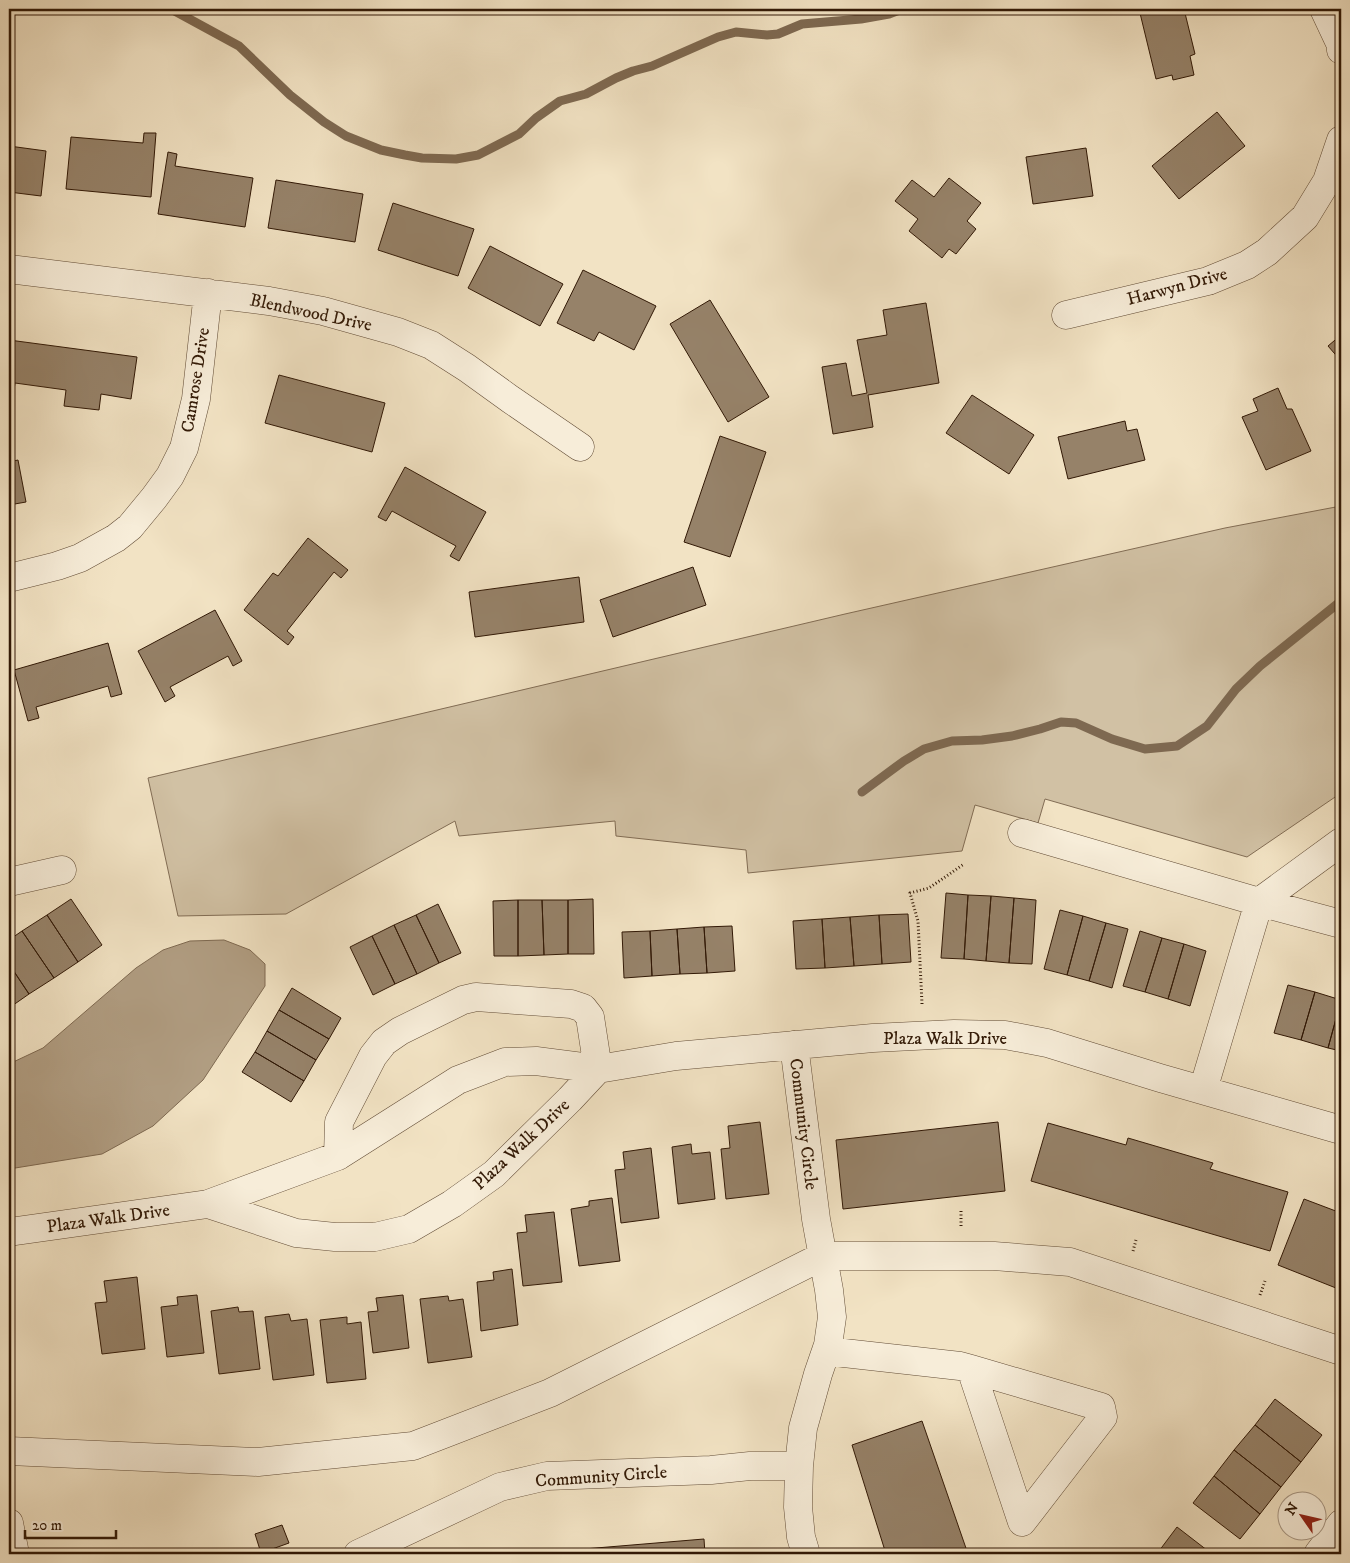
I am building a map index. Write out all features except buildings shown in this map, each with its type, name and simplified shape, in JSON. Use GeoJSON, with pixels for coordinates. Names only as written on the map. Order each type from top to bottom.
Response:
{"type":"FeatureCollection","features":[{"type":"Feature","properties":{"kind":"street"},"geometry":{"type":"LineString","coordinates":[[1324,9],[1340,42],[1341,50]]}},
{"type":"Feature","properties":{"kind":"street","name":"Harwyn Drive"},"geometry":{"type":"LineString","coordinates":[[1066,315],[1208,281],[1247,265],[1267,252],[1305,217],[1327,181],[1341,140]]}},
{"type":"Feature","properties":{"kind":"street","name":"Blendwood Drive"},"geometry":{"type":"LineString","coordinates":[[9,269],[269,301],[323,311],[398,332],[431,345],[580,447]]}},
{"type":"Feature","properties":{"kind":"street","name":"Camrose Drive"},"geometry":{"type":"LineString","coordinates":[[9,578],[80,558],[116,538],[130,527],[170,476],[184,448],[196,399],[208,293]]}},
{"type":"Feature","properties":{"kind":"street"},"geometry":{"type":"LineString","coordinates":[[1022,833],[1341,924]]}},
{"type":"Feature","properties":{"kind":"street"},"geometry":{"type":"LineString","coordinates":[[1203,1090],[1259,902],[1341,842]]}},
{"type":"Feature","properties":{"kind":"street"},"geometry":{"type":"LineString","coordinates":[[9,882],[62,870]]}},
{"type":"Feature","properties":{"kind":"street"},"geometry":{"type":"LineString","coordinates":[[338,1156],[339,1122],[373,1056],[384,1042],[400,1031],[463,1000],[476,997],[571,1004],[583,1008],[590,1017],[598,1069]]}},
{"type":"Feature","properties":{"kind":"street","name":"Plaza Walk Drive"},"geometry":{"type":"LineString","coordinates":[[9,1232],[208,1204],[338,1156],[458,1080],[505,1062],[536,1061],[598,1069],[676,1056],[873,1038],[954,1034],[1005,1035],[1047,1043],[1341,1130]]}},
{"type":"Feature","properties":{"kind":"street","name":"Community Circle"},"geometry":{"type":"LineString","coordinates":[[794,1045],[816,1218],[832,1317],[828,1345],[803,1428],[799,1466],[798,1507],[801,1537],[806,1554]]}},
{"type":"Feature","properties":{"kind":"street","name":"Plaza Walk Drive"},"geometry":{"type":"LineString","coordinates":[[208,1204],[296,1233],[335,1237],[375,1237],[409,1229],[452,1204],[494,1174],[598,1069]]}},
{"type":"Feature","properties":{"kind":"street"},"geometry":{"type":"LineString","coordinates":[[9,1451],[258,1462],[413,1446],[550,1393],[822,1256],[994,1256],[1070,1262],[1341,1351]]}},
{"type":"Feature","properties":{"kind":"street"},"geometry":{"type":"LineString","coordinates":[[826,1351],[960,1366],[971,1369],[1101,1407],[1103,1416],[1022,1522],[971,1369]]}},
{"type":"Feature","properties":{"kind":"street","name":"Community Circle"},"geometry":{"type":"LineString","coordinates":[[358,1554],[500,1487],[547,1476],[711,1470],[750,1466],[799,1466]]}},
{"type":"Feature","properties":{"kind":"street"},"geometry":{"type":"LineString","coordinates":[[9,1523],[15,1554]]}},
{"type":"Feature","properties":{"kind":"street"},"geometry":{"type":"LineString","coordinates":[[1318,1554],[1341,1524]]}},
{"type":"Feature","properties":{"kind":"path"},"geometry":{"type":"LineString","coordinates":[[922,1004],[918,921],[910,893],[928,888],[964,864]]}},
{"type":"Feature","properties":{"kind":"shaded area"},"geometry":{"type":"Polygon","coordinates":[[[1341,506],[1341,793],[1247,857],[1045,799],[1038,823],[975,805],[962,851],[748,873],[746,850],[616,836],[615,821],[459,836],[455,821],[286,914],[178,916],[148,778],[845,614],[1225,528],[1341,506]]]}},
{"type":"Feature","properties":{"kind":"shaded area"},"geometry":{"type":"Polygon","coordinates":[[[224,940],[250,950],[265,964],[265,986],[203,1080],[153,1126],[102,1154],[9,1169],[9,1064],[43,1048],[136,968],[163,950],[190,941],[224,940]]]}},
{"type":"Feature","properties":{"kind":"waterway"},"geometry":{"type":"LineString","coordinates":[[171,9],[239,46],[290,95],[324,122],[346,136],[381,150],[422,158],[456,159],[478,155],[519,134],[536,118],[560,101],[586,94],[616,78],[652,66],[718,37],[736,32],[767,35],[778,34],[802,24],[861,19],[889,14],[902,9]]}},
{"type":"Feature","properties":{"kind":"waterway"},"geometry":{"type":"LineString","coordinates":[[862,792],[904,761],[924,749],[952,741],[1012,736],[1061,722],[1076,723],[1112,739],[1145,749],[1177,746],[1207,726],[1236,689],[1260,666],[1341,601]]}}]}
